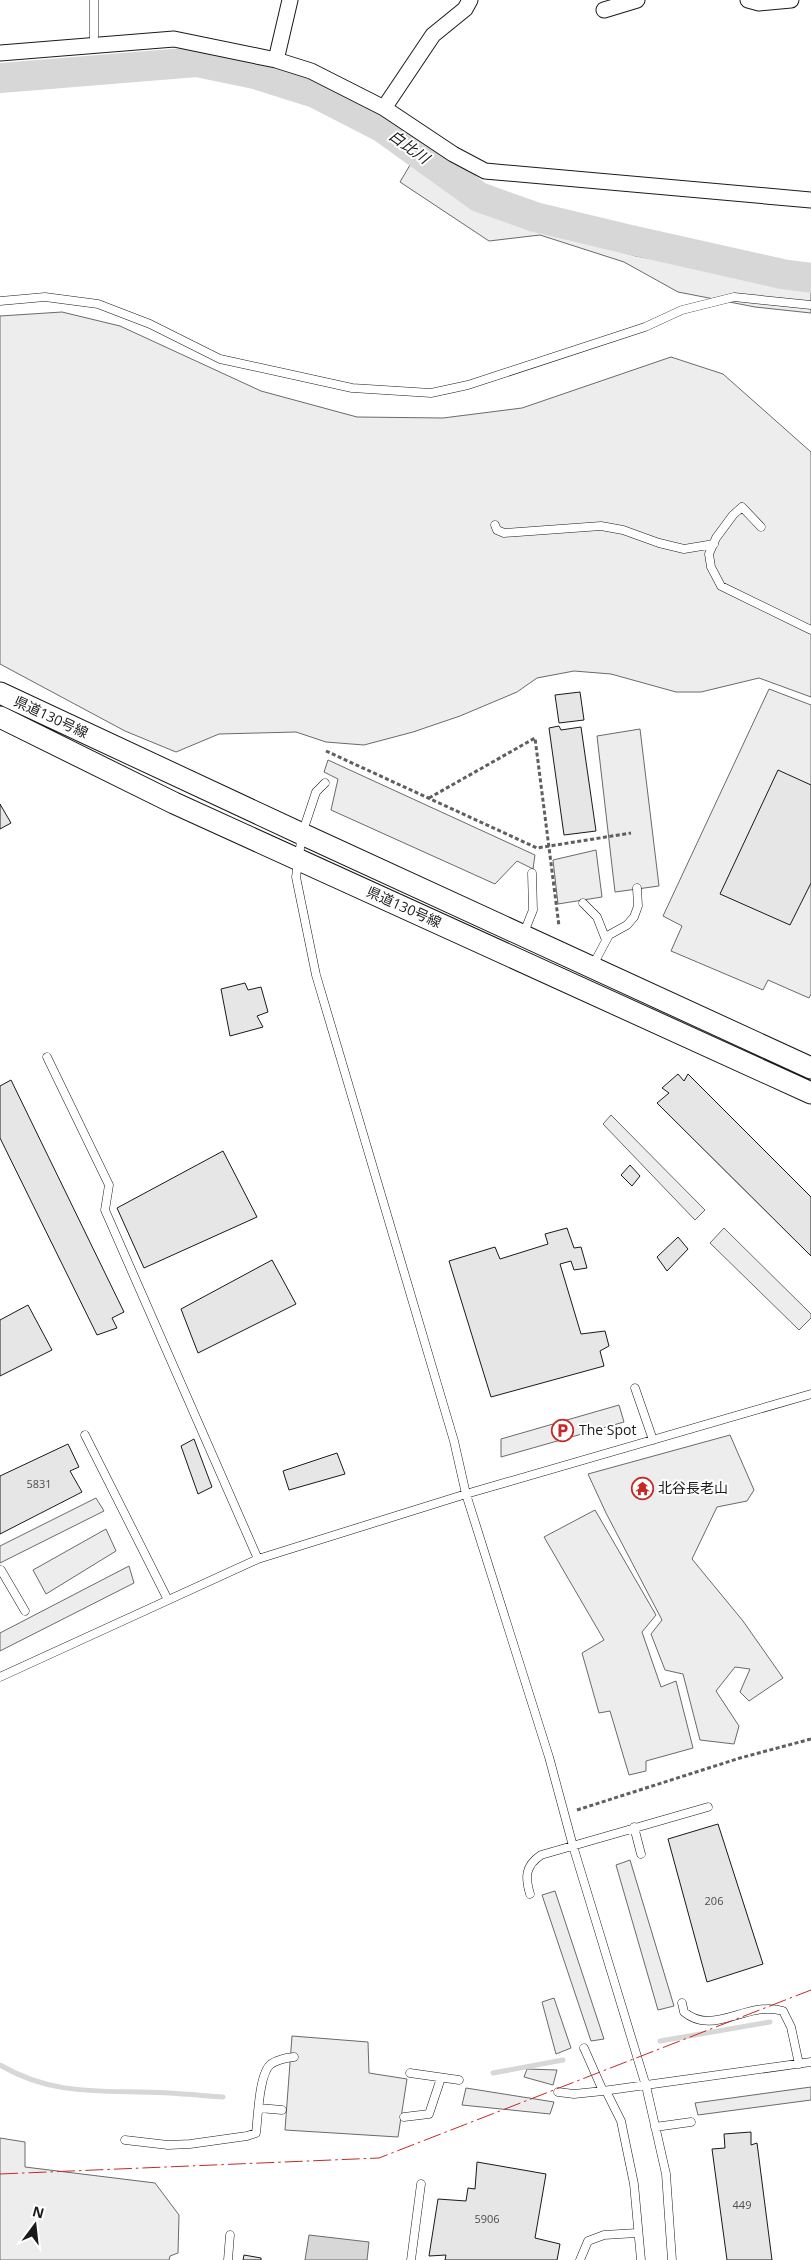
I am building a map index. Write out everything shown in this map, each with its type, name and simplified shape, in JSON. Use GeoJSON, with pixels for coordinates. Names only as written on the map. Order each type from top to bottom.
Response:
{"type":"FeatureCollection","features":[{"type":"Feature","properties":{"kind":"main road"},"geometry":{"type":"LineString","coordinates":[[0,682],[47,706],[88,734]]}},
{"type":"Feature","properties":{"kind":"main road","name":"県道130号線"},"geometry":{"type":"LineString","coordinates":[[0,693],[811,1068]]}},
{"type":"Feature","properties":{"kind":"main road","name":"県道130号線"},"geometry":{"type":"LineString","coordinates":[[0,717],[174,803],[811,1093]]}},
{"type":"Feature","properties":{"kind":"main road"},"geometry":{"type":"LineString","coordinates":[[0,728],[68,750]]}},
{"type":"Feature","properties":{"kind":"street"},"geometry":{"type":"LineString","coordinates":[[276,60],[290,0]]}},
{"type":"Feature","properties":{"kind":"street"},"geometry":{"type":"LineString","coordinates":[[384,108],[432,35],[465,9],[470,0]]}},
{"type":"Feature","properties":{"kind":"street"},"geometry":{"type":"LineString","coordinates":[[604,10],[637,0]]}},
{"type":"Feature","properties":{"kind":"street"},"geometry":{"type":"LineString","coordinates":[[748,0],[759,3],[790,0]]}},
{"type":"Feature","properties":{"kind":"street"},"geometry":{"type":"LineString","coordinates":[[0,53],[174,39],[276,60],[311,71],[384,108],[453,154],[485,171],[811,200]]}},
{"type":"Feature","properties":{"kind":"lane"},"geometry":{"type":"LineString","coordinates":[[94,0],[94,45]]}},
{"type":"Feature","properties":{"kind":"lane"},"geometry":{"type":"LineString","coordinates":[[0,301],[45,297],[98,304],[150,324],[220,358],[352,388],[431,393],[468,385],[645,327],[682,310],[734,297],[811,305]]}},
{"type":"Feature","properties":{"kind":"lane"},"geometry":{"type":"LineString","coordinates":[[761,527],[742,507],[733,515],[714,544],[709,554],[711,567],[721,586],[811,630]]}},
{"type":"Feature","properties":{"kind":"lane"},"geometry":{"type":"LineString","coordinates":[[495,525],[497,530],[504,533],[601,526],[623,530],[659,543],[684,549],[714,544]]}},
{"type":"Feature","properties":{"kind":"lane"},"geometry":{"type":"LineString","coordinates":[[325,783],[316,792],[302,834],[296,877],[316,975],[454,1441],[466,1494],[549,1757],[573,1846],[646,2086],[666,2174],[672,2260]]}},
{"type":"Feature","properties":{"kind":"lane"},"geometry":{"type":"LineString","coordinates":[[523,935],[533,910],[532,872]]}},
{"type":"Feature","properties":{"kind":"lane"},"geometry":{"type":"LineString","coordinates":[[592,967],[609,935],[628,925],[634,916],[638,906],[638,888]]}},
{"type":"Feature","properties":{"kind":"lane"},"geometry":{"type":"LineString","coordinates":[[583,903],[597,917],[606,940]]}},
{"type":"Feature","properties":{"kind":"lane"},"geometry":{"type":"LineString","coordinates":[[47,1057],[109,1185],[105,1210],[258,1559]]}},
{"type":"Feature","properties":{"kind":"lane"},"geometry":{"type":"LineString","coordinates":[[635,1388],[653,1440]]}},
{"type":"Feature","properties":{"kind":"lane"},"geometry":{"type":"LineString","coordinates":[[0,1677],[258,1559],[466,1494],[811,1394]]}},
{"type":"Feature","properties":{"kind":"lane"},"geometry":{"type":"LineString","coordinates":[[85,1435],[168,1600]]}},
{"type":"Feature","properties":{"kind":"lane"},"geometry":{"type":"LineString","coordinates":[[0,1570],[25,1611]]}},
{"type":"Feature","properties":{"kind":"lane"},"geometry":{"type":"LineString","coordinates":[[530,1894],[527,1872],[532,1862],[541,1855],[708,1807]]}},
{"type":"Feature","properties":{"kind":"lane"},"geometry":{"type":"LineString","coordinates":[[634,1827],[641,1854]]}},
{"type":"Feature","properties":{"kind":"lane"},"geometry":{"type":"LineString","coordinates":[[682,2002],[684,2012],[693,2020],[707,2022],[752,2010],[773,2008],[784,2011],[791,2027],[799,2064]]}},
{"type":"Feature","properties":{"kind":"lane"},"geometry":{"type":"LineString","coordinates":[[584,2048],[623,2130],[634,2184],[637,2233],[641,2260]]}},
{"type":"Feature","properties":{"kind":"lane"},"geometry":{"type":"LineString","coordinates":[[124,2140],[168,2145],[190,2144],[256,2133],[264,2074],[270,2064],[280,2059],[294,2057]]}},
{"type":"Feature","properties":{"kind":"lane"},"geometry":{"type":"LineString","coordinates":[[558,2092],[574,2094],[604,2091],[811,2062]]}},
{"type":"Feature","properties":{"kind":"lane"},"geometry":{"type":"LineString","coordinates":[[410,2074],[459,2080]]}},
{"type":"Feature","properties":{"kind":"lane"},"geometry":{"type":"LineString","coordinates":[[404,2117],[429,2114],[441,2078]]}},
{"type":"Feature","properties":{"kind":"lane"},"geometry":{"type":"LineString","coordinates":[[259,2108],[282,2110]]}},
{"type":"Feature","properties":{"kind":"lane"},"geometry":{"type":"LineString","coordinates":[[655,2126],[691,2122]]}},
{"type":"Feature","properties":{"kind":"lane"},"geometry":{"type":"LineString","coordinates":[[411,2260],[421,2184]]}},
{"type":"Feature","properties":{"kind":"lane"},"geometry":{"type":"LineString","coordinates":[[580,2260],[588,2241],[604,2235],[637,2233]]}},
{"type":"Feature","properties":{"kind":"lane"},"geometry":{"type":"LineString","coordinates":[[228,2260],[230,2236]]}},
{"type":"Feature","properties":{"kind":"path"},"geometry":{"type":"LineString","coordinates":[[429,798],[535,738],[547,846],[560,926]]}},
{"type":"Feature","properties":{"kind":"path"},"geometry":{"type":"LineString","coordinates":[[326,751],[537,848],[631,833]]}},
{"type":"Feature","properties":{"kind":"path"},"geometry":{"type":"LineString","coordinates":[[577,1810],[740,1758],[811,1739]]}},
{"type":"Feature","properties":{"kind":"shaded area"},"geometry":{"type":"Polygon","coordinates":[[[410,165],[520,223],[636,256],[811,287],[811,313],[755,307],[678,292],[624,262],[540,235],[489,241],[400,182],[410,165]]]}},
{"type":"Feature","properties":{"kind":"shaded area"},"geometry":{"type":"Polygon","coordinates":[[[62,312],[120,326],[261,391],[357,417],[443,418],[522,408],[671,357],[723,374],[811,452],[811,697],[759,678],[701,692],[676,692],[611,674],[574,671],[537,678],[517,692],[460,716],[413,732],[364,745],[326,742],[296,732],[219,734],[176,752],[125,731],[0,664],[0,316],[62,312]]]}},
{"type":"Feature","properties":{"kind":"shaded area"},"geometry":{"type":"Polygon","coordinates":[[[769,689],[811,705],[811,994],[809,998],[768,980],[763,990],[671,951],[682,926],[663,916],[769,689]]]}},
{"type":"Feature","properties":{"kind":"shaded area"},"geometry":{"type":"Polygon","coordinates":[[[640,729],[659,886],[615,892],[597,736],[640,729]]]}},
{"type":"Feature","properties":{"kind":"shaded area"},"geometry":{"type":"Polygon","coordinates":[[[328,760],[535,855],[533,869],[517,861],[495,884],[331,810],[338,779],[324,772],[328,760]]]}},
{"type":"Feature","properties":{"kind":"shaded area"},"geometry":{"type":"Polygon","coordinates":[[[596,850],[602,897],[558,904],[553,860],[596,850]]]}},
{"type":"Feature","properties":{"kind":"shaded area"},"geometry":{"type":"Polygon","coordinates":[[[611,1115],[705,1210],[695,1220],[603,1124],[611,1115]]]}},
{"type":"Feature","properties":{"kind":"shaded area"},"geometry":{"type":"Polygon","coordinates":[[[724,1228],[811,1314],[811,1318],[799,1330],[710,1243],[724,1228]]]}},
{"type":"Feature","properties":{"kind":"shaded area","name":"The Spot"},"geometry":{"type":"Polygon","coordinates":[[[619,1405],[624,1422],[501,1457],[501,1439],[619,1405]]]}},
{"type":"Feature","properties":{"kind":"shaded area"},"geometry":{"type":"Polygon","coordinates":[[[730,1435],[754,1490],[747,1501],[717,1507],[692,1559],[743,1621],[783,1678],[749,1701],[740,1692],[750,1669],[735,1667],[716,1691],[739,1726],[734,1744],[700,1740],[683,1674],[665,1670],[651,1634],[662,1620],[606,1513],[588,1474],[730,1435]]]}},
{"type":"Feature","properties":{"kind":"shaded area"},"geometry":{"type":"Polygon","coordinates":[[[96,1498],[104,1511],[0,1563],[0,1546],[96,1498]]]}},
{"type":"Feature","properties":{"kind":"shaded area"},"geometry":{"type":"Polygon","coordinates":[[[595,1510],[656,1615],[642,1632],[661,1687],[676,1681],[693,1748],[646,1761],[646,1771],[629,1775],[610,1711],[599,1713],[582,1653],[604,1640],[544,1537],[595,1510]]]}},
{"type":"Feature","properties":{"kind":"shaded area"},"geometry":{"type":"Polygon","coordinates":[[[106,1529],[116,1551],[46,1594],[33,1570],[106,1529]]]}},
{"type":"Feature","properties":{"kind":"shaded area"},"geometry":{"type":"Polygon","coordinates":[[[129,1566],[134,1583],[0,1651],[0,1633],[129,1566]]]}},
{"type":"Feature","properties":{"kind":"shaded area"},"geometry":{"type":"Polygon","coordinates":[[[630,1860],[674,2006],[658,2010],[616,1865],[630,1860]]]}},
{"type":"Feature","properties":{"kind":"shaded area"},"geometry":{"type":"Polygon","coordinates":[[[555,1891],[604,2039],[591,2041],[542,1895],[555,1891]]]}},
{"type":"Feature","properties":{"kind":"shaded area"},"geometry":{"type":"Polygon","coordinates":[[[554,1998],[571,2048],[556,2054],[542,2002],[554,1998]]]}},
{"type":"Feature","properties":{"kind":"shaded area"},"geometry":{"type":"Polygon","coordinates":[[[292,2036],[368,2042],[369,2073],[407,2079],[398,2137],[285,2130],[292,2036]]]}},
{"type":"Feature","properties":{"kind":"shaded area"},"geometry":{"type":"Polygon","coordinates":[[[527,2069],[557,2070],[553,2085],[524,2077],[527,2069]]]}},
{"type":"Feature","properties":{"kind":"shaded area"},"geometry":{"type":"Polygon","coordinates":[[[811,2087],[811,2100],[698,2115],[695,2103],[811,2087]]]}},
{"type":"Feature","properties":{"kind":"shaded area"},"geometry":{"type":"Polygon","coordinates":[[[466,2088],[554,2102],[550,2114],[462,2105],[466,2088]]]}},
{"type":"Feature","properties":{"kind":"shaded area"},"geometry":{"type":"Polygon","coordinates":[[[0,2138],[25,2142],[25,2167],[155,2183],[179,2215],[178,2253],[170,2256],[169,2260],[0,2260],[0,2138]]]}},
{"type":"Feature","properties":{"kind":"shaded area"},"geometry":{"type":"Polygon","coordinates":[[[309,2235],[369,2242],[367,2260],[305,2260],[309,2235]]]}},
{"type":"Feature","properties":{"kind":"building"},"geometry":{"type":"Polygon","coordinates":[[[580,692],[584,720],[559,723],[555,695],[580,692]]]}},
{"type":"Feature","properties":{"kind":"building"},"geometry":{"type":"Polygon","coordinates":[[[559,726],[561,730],[581,727],[596,831],[564,835],[549,728],[559,726]]]}},
{"type":"Feature","properties":{"kind":"building"},"geometry":{"type":"Polygon","coordinates":[[[778,770],[811,785],[811,883],[790,925],[720,894],[778,770]]]}},
{"type":"Feature","properties":{"kind":"building"},"geometry":{"type":"Polygon","coordinates":[[[0,804],[11,823],[0,829],[0,804]]]}},
{"type":"Feature","properties":{"kind":"building"},"geometry":{"type":"Polygon","coordinates":[[[245,983],[248,990],[261,987],[268,1012],[257,1016],[263,1027],[230,1036],[221,989],[245,983]]]}},
{"type":"Feature","properties":{"kind":"building"},"geometry":{"type":"Polygon","coordinates":[[[678,1074],[684,1081],[688,1074],[811,1197],[811,1256],[657,1103],[669,1093],[662,1088],[678,1074]]]}},
{"type":"Feature","properties":{"kind":"building"},"geometry":{"type":"Polygon","coordinates":[[[11,1080],[124,1312],[112,1318],[117,1328],[97,1335],[0,1138],[0,1086],[11,1080]]]}},
{"type":"Feature","properties":{"kind":"building"},"geometry":{"type":"Polygon","coordinates":[[[223,1151],[257,1217],[144,1268],[117,1208],[223,1151]]]}},
{"type":"Feature","properties":{"kind":"building"},"geometry":{"type":"Polygon","coordinates":[[[630,1165],[640,1176],[632,1186],[621,1175],[630,1165]]]}},
{"type":"Feature","properties":{"kind":"building"},"geometry":{"type":"Polygon","coordinates":[[[567,1228],[574,1248],[581,1247],[587,1268],[574,1270],[571,1261],[560,1264],[581,1334],[605,1331],[609,1346],[600,1351],[604,1366],[491,1397],[449,1261],[495,1247],[500,1259],[548,1244],[545,1234],[567,1228]]]}},
{"type":"Feature","properties":{"kind":"building"},"geometry":{"type":"Polygon","coordinates":[[[678,1237],[688,1249],[667,1271],[657,1257],[678,1237]]]}},
{"type":"Feature","properties":{"kind":"building"},"geometry":{"type":"Polygon","coordinates":[[[272,1260],[296,1304],[198,1353],[181,1309],[272,1260]]]}},
{"type":"Feature","properties":{"kind":"building"},"geometry":{"type":"Polygon","coordinates":[[[28,1305],[52,1350],[0,1376],[0,1320],[28,1305]]]}},
{"type":"Feature","properties":{"kind":"building"},"geometry":{"type":"Polygon","coordinates":[[[194,1439],[212,1487],[198,1494],[181,1446],[194,1439]]]}},
{"type":"Feature","properties":{"kind":"building"},"geometry":{"type":"Polygon","coordinates":[[[68,1444],[79,1467],[70,1471],[82,1492],[0,1534],[0,1476],[68,1444]]]}},
{"type":"Feature","properties":{"kind":"building"},"geometry":{"type":"Polygon","coordinates":[[[337,1453],[345,1474],[289,1490],[283,1471],[337,1453]]]}},
{"type":"Feature","properties":{"kind":"building"},"geometry":{"type":"Polygon","coordinates":[[[718,1824],[763,1964],[707,1982],[668,1839],[718,1824]]]}},
{"type":"Feature","properties":{"kind":"building"},"geometry":{"type":"Polygon","coordinates":[[[751,2132],[751,2145],[757,2143],[772,2260],[727,2260],[712,2149],[725,2148],[724,2134],[751,2132]]]}},
{"type":"Feature","properties":{"kind":"building"},"geometry":{"type":"Polygon","coordinates":[[[477,2162],[546,2174],[535,2238],[560,2244],[557,2260],[445,2260],[446,2255],[429,2256],[438,2199],[466,2201],[468,2188],[475,2189],[477,2162]]]}},
{"type":"Feature","properties":{"kind":"building"},"geometry":{"type":"Polygon","coordinates":[[[244,2255],[261,2258],[261,2260],[243,2260],[244,2255]]]}},
{"type":"Feature","properties":{"kind":"waterway","name":"白比川"},"geometry":{"type":"LineString","coordinates":[[0,78],[197,62],[255,74],[315,93],[383,128],[479,197],[535,217],[782,274],[811,278]]}},
{"type":"Feature","properties":{"kind":"waterway"},"geometry":{"type":"LineString","coordinates":[[660,2041],[770,2022]]}},
{"type":"Feature","properties":{"kind":"waterway"},"geometry":{"type":"LineString","coordinates":[[493,2073],[563,2060]]}},
{"type":"Feature","properties":{"kind":"waterway"},"geometry":{"type":"LineString","coordinates":[[0,2065],[34,2080],[67,2088],[223,2097]]}},
{"type":"Feature","properties":{"kind":"power"},"geometry":{"type":"LineString","coordinates":[[0,2174],[379,2158],[811,1990]]}},
{"type":"Feature","properties":{"kind":"place","name":"The Spot"},"geometry":{"type":"Point","coordinates":[563,1430]}},
{"type":"Feature","properties":{"kind":"place","name":"北谷長老山"},"geometry":{"type":"Point","coordinates":[642,1488]}}]}
